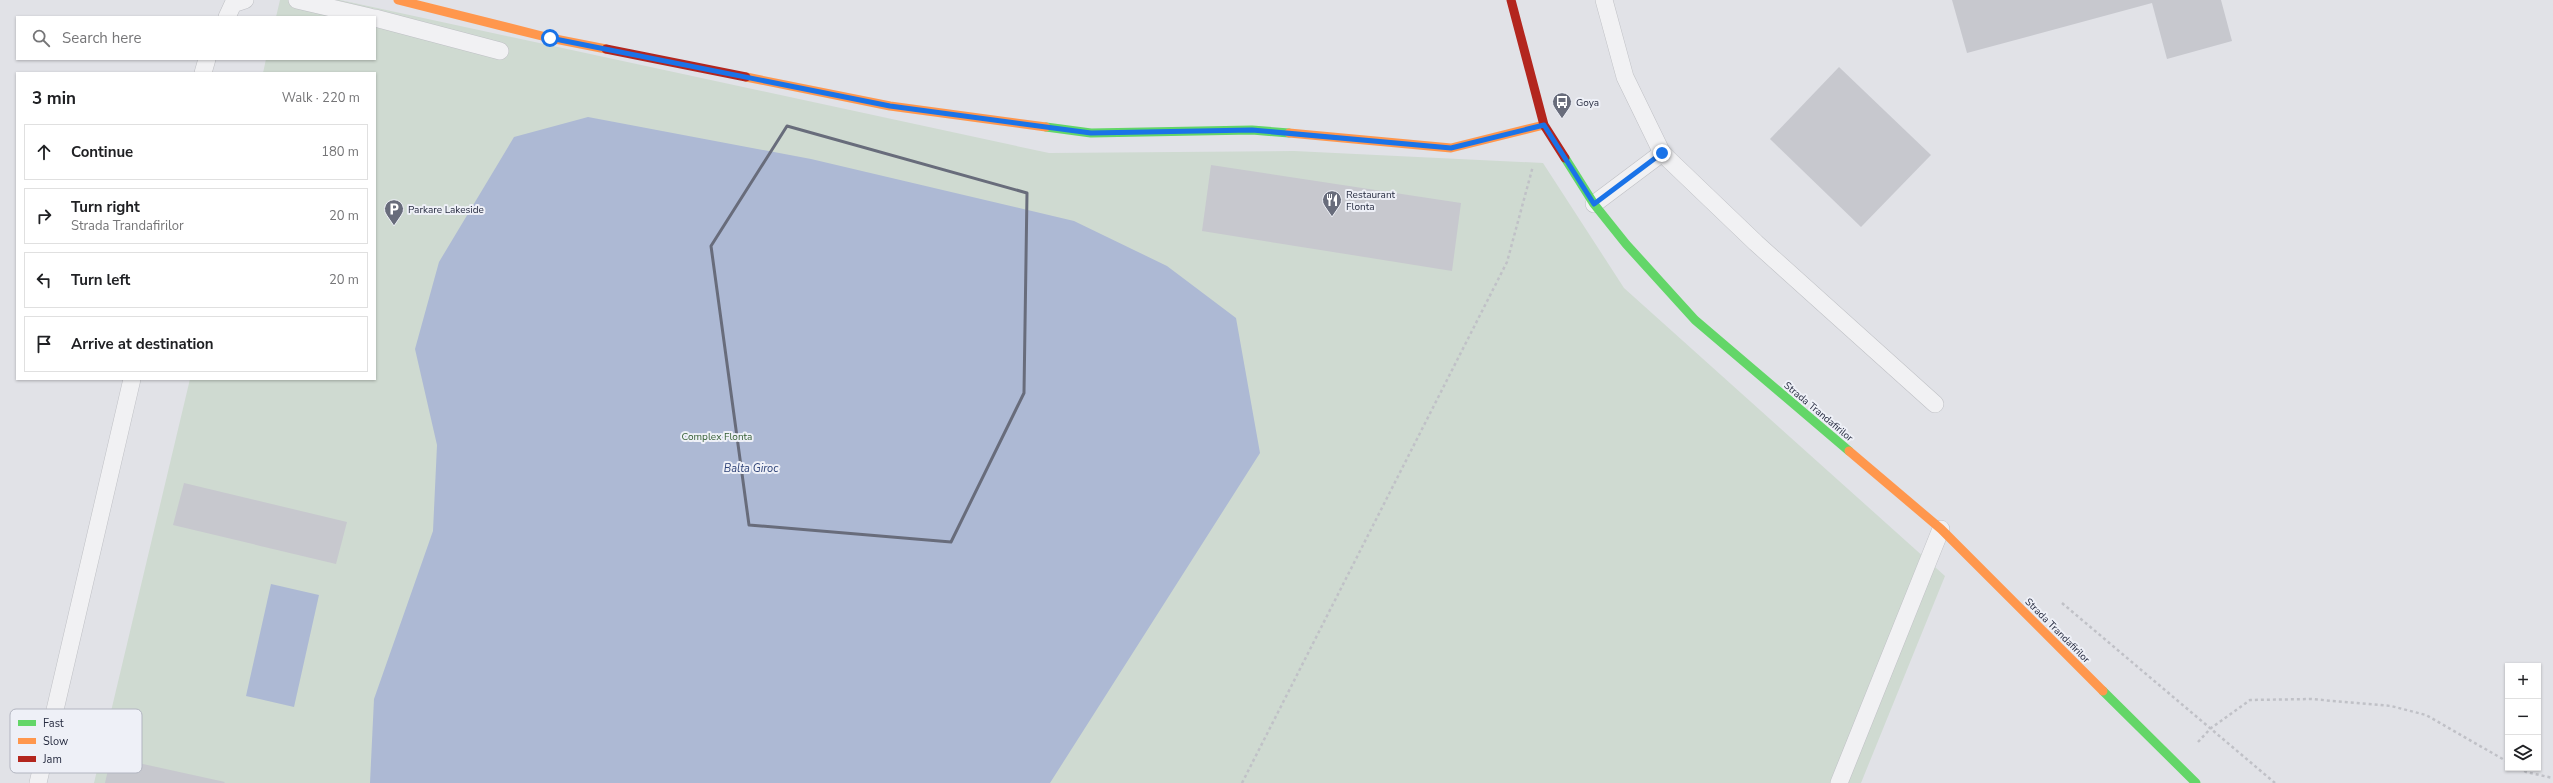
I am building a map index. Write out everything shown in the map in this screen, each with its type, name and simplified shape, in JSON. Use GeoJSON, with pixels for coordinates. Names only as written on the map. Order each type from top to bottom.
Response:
{"type":"FeatureCollection","features":[{"type":"Feature","properties":{"kind":"street"},"geometry":{"type":"LineString","coordinates":[[398,0],[550,38],[890,106],[1091,133],[1252,130],[1451,148],[1544,125]]}},
{"type":"Feature","properties":{"kind":"street","name":"Strada Trandafirilor"},"geometry":{"type":"LineString","coordinates":[[1511,0],[1544,125],[1594,204],[1626,244],[1695,320],[1941,529],[2196,783]]}},
{"type":"Feature","properties":{"kind":"lane"},"geometry":{"type":"LineString","coordinates":[[227,16],[233,4],[245,0]]}},
{"type":"Feature","properties":{"kind":"lane"},"geometry":{"type":"LineString","coordinates":[[297,0],[366,16]]}},
{"type":"Feature","properties":{"kind":"lane"},"geometry":{"type":"LineString","coordinates":[[1604,0],[1625,78],[1662,153],[1756,243],[1935,404]]}},
{"type":"Feature","properties":{"kind":"lane"},"geometry":{"type":"LineString","coordinates":[[376,18],[500,51]]}},
{"type":"Feature","properties":{"kind":"lane"},"geometry":{"type":"LineString","coordinates":[[203,72],[207,60]]}},
{"type":"Feature","properties":{"kind":"lane"},"geometry":{"type":"LineString","coordinates":[[1594,204],[1662,153]]}},
{"type":"Feature","properties":{"kind":"lane"},"geometry":{"type":"LineString","coordinates":[[55,709],[132,380]]}},
{"type":"Feature","properties":{"kind":"lane"},"geometry":{"type":"LineString","coordinates":[[1839,783],[1941,529]]}},
{"type":"Feature","properties":{"kind":"lane"},"geometry":{"type":"LineString","coordinates":[[38,783],[40,773]]}},
{"type":"Feature","properties":{"kind":"path"},"geometry":{"type":"LineString","coordinates":[[1242,783],[1507,262],[1544,125]]}},
{"type":"Feature","properties":{"kind":"path"},"geometry":{"type":"LineString","coordinates":[[2178,764],[2211,728],[2250,700],[2310,699],[2391,706],[2426,715],[2505,760]]}},
{"type":"Feature","properties":{"kind":"path"},"geometry":{"type":"LineString","coordinates":[[2524,771],[2553,778]]}},
{"type":"Feature","properties":{"kind":"highlighted area"},"geometry":{"type":"Polygon","coordinates":[[[787,126],[1027,193],[1024,393],[951,542],[749,525],[711,246],[787,126]]]}},
{"type":"Feature","properties":{"kind":"green space","name":"Complex Flonta"},"geometry":{"type":"Polygon","coordinates":[[[280,0],[340,0],[1049,153],[1294,151],[1543,163],[1624,288],[1945,576],[1861,783],[94,783],[96,773],[142,773],[142,709],[112,709],[190,380],[376,380],[376,72],[263,72],[266,60],[376,60],[376,16],[276,16],[280,0]]]}},
{"type":"Feature","properties":{"kind":"water","name":"Balta Giroc"},"geometry":{"type":"Polygon","coordinates":[[[588,117],[811,159],[1074,221],[1167,266],[1236,318],[1260,453],[1050,783],[370,783],[374,699],[433,531],[437,445],[415,349],[439,262],[514,137],[588,117]]]}},
{"type":"Feature","properties":{"kind":"water"},"geometry":{"type":"Polygon","coordinates":[[[271,584],[319,595],[294,707],[246,696],[271,584]]]}},
{"type":"Feature","properties":{"kind":"building"},"geometry":{"type":"Polygon","coordinates":[[[1952,0],[2221,0],[2232,41],[2167,59],[2152,3],[1967,53],[1952,0]]]}},
{"type":"Feature","properties":{"kind":"building"},"geometry":{"type":"Polygon","coordinates":[[[1839,67],[1931,155],[1861,227],[1770,139],[1839,67]]]}},
{"type":"Feature","properties":{"kind":"building","name":"Restaurant Flonta"},"geometry":{"type":"Polygon","coordinates":[[[1211,165],[1461,203],[1452,271],[1202,231],[1211,165]]]}},
{"type":"Feature","properties":{"kind":"building"},"geometry":{"type":"Polygon","coordinates":[[[184,483],[347,522],[336,564],[173,525],[184,483]]]}},
{"type":"Feature","properties":{"kind":"building"},"geometry":{"type":"Polygon","coordinates":[[[142,764],[225,782],[224,783],[105,783],[107,773],[142,773],[142,764]]]}},
{"type":"Feature","properties":{"kind":"traffic: fast"},"geometry":{"type":"LineString","coordinates":[[1046,127],[1091,133],[1252,130],[1289,133]]}},
{"type":"Feature","properties":{"kind":"traffic: fast"},"geometry":{"type":"LineString","coordinates":[[1565,158],[1594,204],[1626,244],[1695,320],[1849,451]]}},
{"type":"Feature","properties":{"kind":"traffic: fast"},"geometry":{"type":"LineString","coordinates":[[2103,691],[2196,783]]}},
{"type":"Feature","properties":{"kind":"traffic: slow"},"geometry":{"type":"LineString","coordinates":[[398,0],[550,38],[606,49]]}},
{"type":"Feature","properties":{"kind":"traffic: slow"},"geometry":{"type":"LineString","coordinates":[[746,77],[890,106],[1046,127]]}},
{"type":"Feature","properties":{"kind":"traffic: slow"},"geometry":{"type":"LineString","coordinates":[[1289,133],[1451,148],[1544,125]]}},
{"type":"Feature","properties":{"kind":"traffic: slow"},"geometry":{"type":"LineString","coordinates":[[1849,451],[1941,529],[2103,691]]}},
{"type":"Feature","properties":{"kind":"traffic: jam"},"geometry":{"type":"LineString","coordinates":[[1511,0],[1544,125],[1565,158]]}},
{"type":"Feature","properties":{"kind":"traffic: jam"},"geometry":{"type":"LineString","coordinates":[[606,49],[746,77]]}},
{"type":"Feature","properties":{"kind":"place","name":"Goya"},"geometry":{"type":"Point","coordinates":[1562,119]}},
{"type":"Feature","properties":{"kind":"place","name":"Restaurant Flonta"},"geometry":{"type":"Point","coordinates":[1332,217]}},
{"type":"Feature","properties":{"kind":"place","name":"Parkare Lakeside"},"geometry":{"type":"Point","coordinates":[394,226]}},
{"type":"Feature","properties":{"kind":"route"},"geometry":{"type":"LineString","coordinates":[[550,38],[890,106],[1091,133],[1252,130],[1451,148],[1544,125],[1594,204],[1662,153]]}}]}
